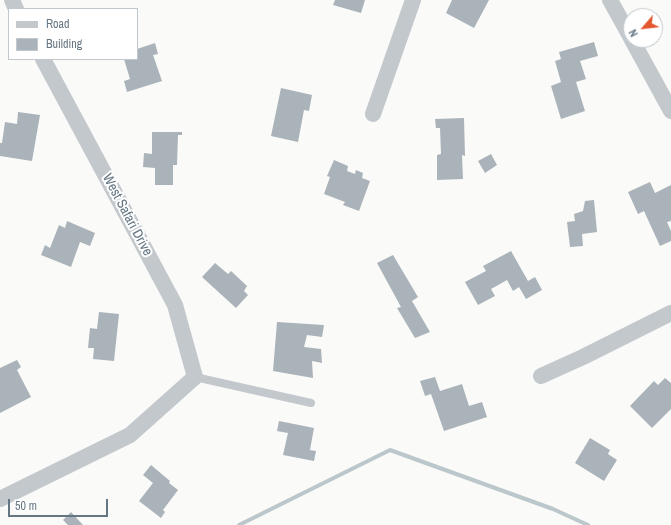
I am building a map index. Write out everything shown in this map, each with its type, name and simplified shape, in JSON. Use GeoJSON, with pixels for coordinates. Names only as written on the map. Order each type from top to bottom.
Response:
{"type":"FeatureCollection","features":[{"type":"Feature","properties":{"kind":"street"},"geometry":{"type":"LineString","coordinates":[[374,114],[413,0]]}},
{"type":"Feature","properties":{"kind":"street"},"geometry":{"type":"LineString","coordinates":[[610,0],[623,23]]}},
{"type":"Feature","properties":{"kind":"street"},"geometry":{"type":"LineString","coordinates":[[637,48],[669,101]]}},
{"type":"Feature","properties":{"kind":"street","name":"West Safari Drive"},"geometry":{"type":"LineString","coordinates":[[44,60],[175,305],[194,377]]}},
{"type":"Feature","properties":{"kind":"street"},"geometry":{"type":"LineString","coordinates":[[541,376],[583,357],[671,313]]}},
{"type":"Feature","properties":{"kind":"street"},"geometry":{"type":"LineString","coordinates":[[0,499],[130,436],[194,377]]}},
{"type":"Feature","properties":{"kind":"lane"},"geometry":{"type":"LineString","coordinates":[[194,377],[311,403]]}},
{"type":"Feature","properties":{"kind":"building"},"geometry":{"type":"Polygon","coordinates":[[[335,0],[365,0],[361,13],[333,5],[335,0]]]}},
{"type":"Feature","properties":{"kind":"building"},"geometry":{"type":"Polygon","coordinates":[[[452,0],[489,0],[474,28],[446,13],[452,0]]]}},
{"type":"Feature","properties":{"kind":"building"},"geometry":{"type":"Polygon","coordinates":[[[594,42],[598,56],[580,61],[586,79],[576,82],[585,111],[561,119],[551,86],[561,82],[555,61],[561,59],[559,52],[594,42]]]}},
{"type":"Feature","properties":{"kind":"building"},"geometry":{"type":"Polygon","coordinates":[[[155,43],[158,54],[153,55],[162,81],[127,92],[124,81],[130,79],[124,60],[138,60],[138,49],[155,43]]]}},
{"type":"Feature","properties":{"kind":"building"},"geometry":{"type":"Polygon","coordinates":[[[281,88],[312,95],[309,111],[304,110],[298,142],[271,136],[281,88]]]}},
{"type":"Feature","properties":{"kind":"building"},"geometry":{"type":"Polygon","coordinates":[[[18,112],[40,115],[32,161],[0,156],[0,143],[2,143],[5,122],[17,124],[18,112]]]}},
{"type":"Feature","properties":{"kind":"building"},"geometry":{"type":"Polygon","coordinates":[[[464,118],[465,156],[462,155],[463,179],[437,180],[437,155],[441,154],[440,128],[436,128],[435,119],[464,118]]]}},
{"type":"Feature","properties":{"kind":"building"},"geometry":{"type":"Polygon","coordinates":[[[152,132],[182,132],[182,135],[178,135],[177,165],[173,165],[173,185],[155,185],[155,168],[143,167],[144,153],[152,154],[152,132]]]}},
{"type":"Feature","properties":{"kind":"building"},"geometry":{"type":"Polygon","coordinates":[[[491,154],[497,165],[485,173],[478,161],[491,154]]]}},
{"type":"Feature","properties":{"kind":"building"},"geometry":{"type":"Polygon","coordinates":[[[334,160],[348,166],[347,171],[355,174],[356,170],[363,173],[362,178],[370,181],[359,211],[343,205],[345,202],[324,194],[330,177],[327,176],[334,160]]]}},
{"type":"Feature","properties":{"kind":"building"},"geometry":{"type":"Polygon","coordinates":[[[650,182],[655,193],[671,185],[671,221],[667,222],[671,231],[671,241],[660,246],[644,211],[638,214],[628,192],[650,182]]]}},
{"type":"Feature","properties":{"kind":"building"},"geometry":{"type":"Polygon","coordinates":[[[594,200],[597,232],[582,234],[583,246],[570,247],[567,222],[575,221],[574,214],[583,211],[585,201],[594,200]]]}},
{"type":"Feature","properties":{"kind":"building"},"geometry":{"type":"Polygon","coordinates":[[[67,221],[95,233],[90,246],[80,242],[71,267],[41,255],[45,245],[50,248],[59,225],[65,228],[67,221]]]}},
{"type":"Feature","properties":{"kind":"building"},"geometry":{"type":"Polygon","coordinates":[[[511,251],[528,281],[535,277],[542,290],[526,299],[519,287],[513,291],[507,280],[491,289],[495,296],[478,305],[465,282],[486,271],[483,266],[511,251]]]}},
{"type":"Feature","properties":{"kind":"building"},"geometry":{"type":"Polygon","coordinates":[[[393,255],[418,297],[412,301],[430,332],[415,338],[397,308],[401,307],[377,263],[393,255]]]}},
{"type":"Feature","properties":{"kind":"building"},"geometry":{"type":"Polygon","coordinates":[[[215,263],[228,274],[231,271],[247,286],[244,291],[248,295],[236,308],[202,277],[215,263]]]}},
{"type":"Feature","properties":{"kind":"building"},"geometry":{"type":"Polygon","coordinates":[[[99,312],[119,314],[114,361],[93,359],[94,348],[88,348],[90,328],[97,329],[99,312]]]}},
{"type":"Feature","properties":{"kind":"building"},"geometry":{"type":"Polygon","coordinates":[[[277,322],[324,325],[322,337],[307,335],[304,347],[321,349],[322,363],[312,361],[313,378],[273,371],[277,322]]]}},
{"type":"Feature","properties":{"kind":"building"},"geometry":{"type":"Polygon","coordinates":[[[17,360],[21,367],[17,370],[31,397],[0,413],[0,368],[17,360]]]}},
{"type":"Feature","properties":{"kind":"building"},"geometry":{"type":"Polygon","coordinates":[[[435,377],[440,391],[462,384],[469,406],[482,402],[487,417],[444,431],[431,394],[425,396],[420,381],[435,377]]]}},
{"type":"Feature","properties":{"kind":"building"},"geometry":{"type":"Polygon","coordinates":[[[665,378],[671,383],[671,409],[652,428],[630,406],[654,381],[658,385],[665,378]]]}},
{"type":"Feature","properties":{"kind":"building"},"geometry":{"type":"Polygon","coordinates":[[[279,421],[314,428],[310,450],[316,451],[314,461],[283,455],[288,433],[277,431],[279,421]]]}},
{"type":"Feature","properties":{"kind":"building"},"geometry":{"type":"Polygon","coordinates":[[[590,438],[610,450],[608,454],[617,460],[604,481],[575,463],[590,438]]]}},
{"type":"Feature","properties":{"kind":"building"},"geometry":{"type":"Polygon","coordinates":[[[151,465],[178,490],[163,510],[165,512],[161,518],[139,501],[153,483],[143,475],[151,465]]]}},
{"type":"Feature","properties":{"kind":"building"},"geometry":{"type":"Polygon","coordinates":[[[71,512],[83,525],[68,525],[63,520],[71,512]]]}},
{"type":"Feature","properties":{"kind":"waterway"},"geometry":{"type":"LineString","coordinates":[[239,525],[390,450],[553,509],[588,525]]}}]}
